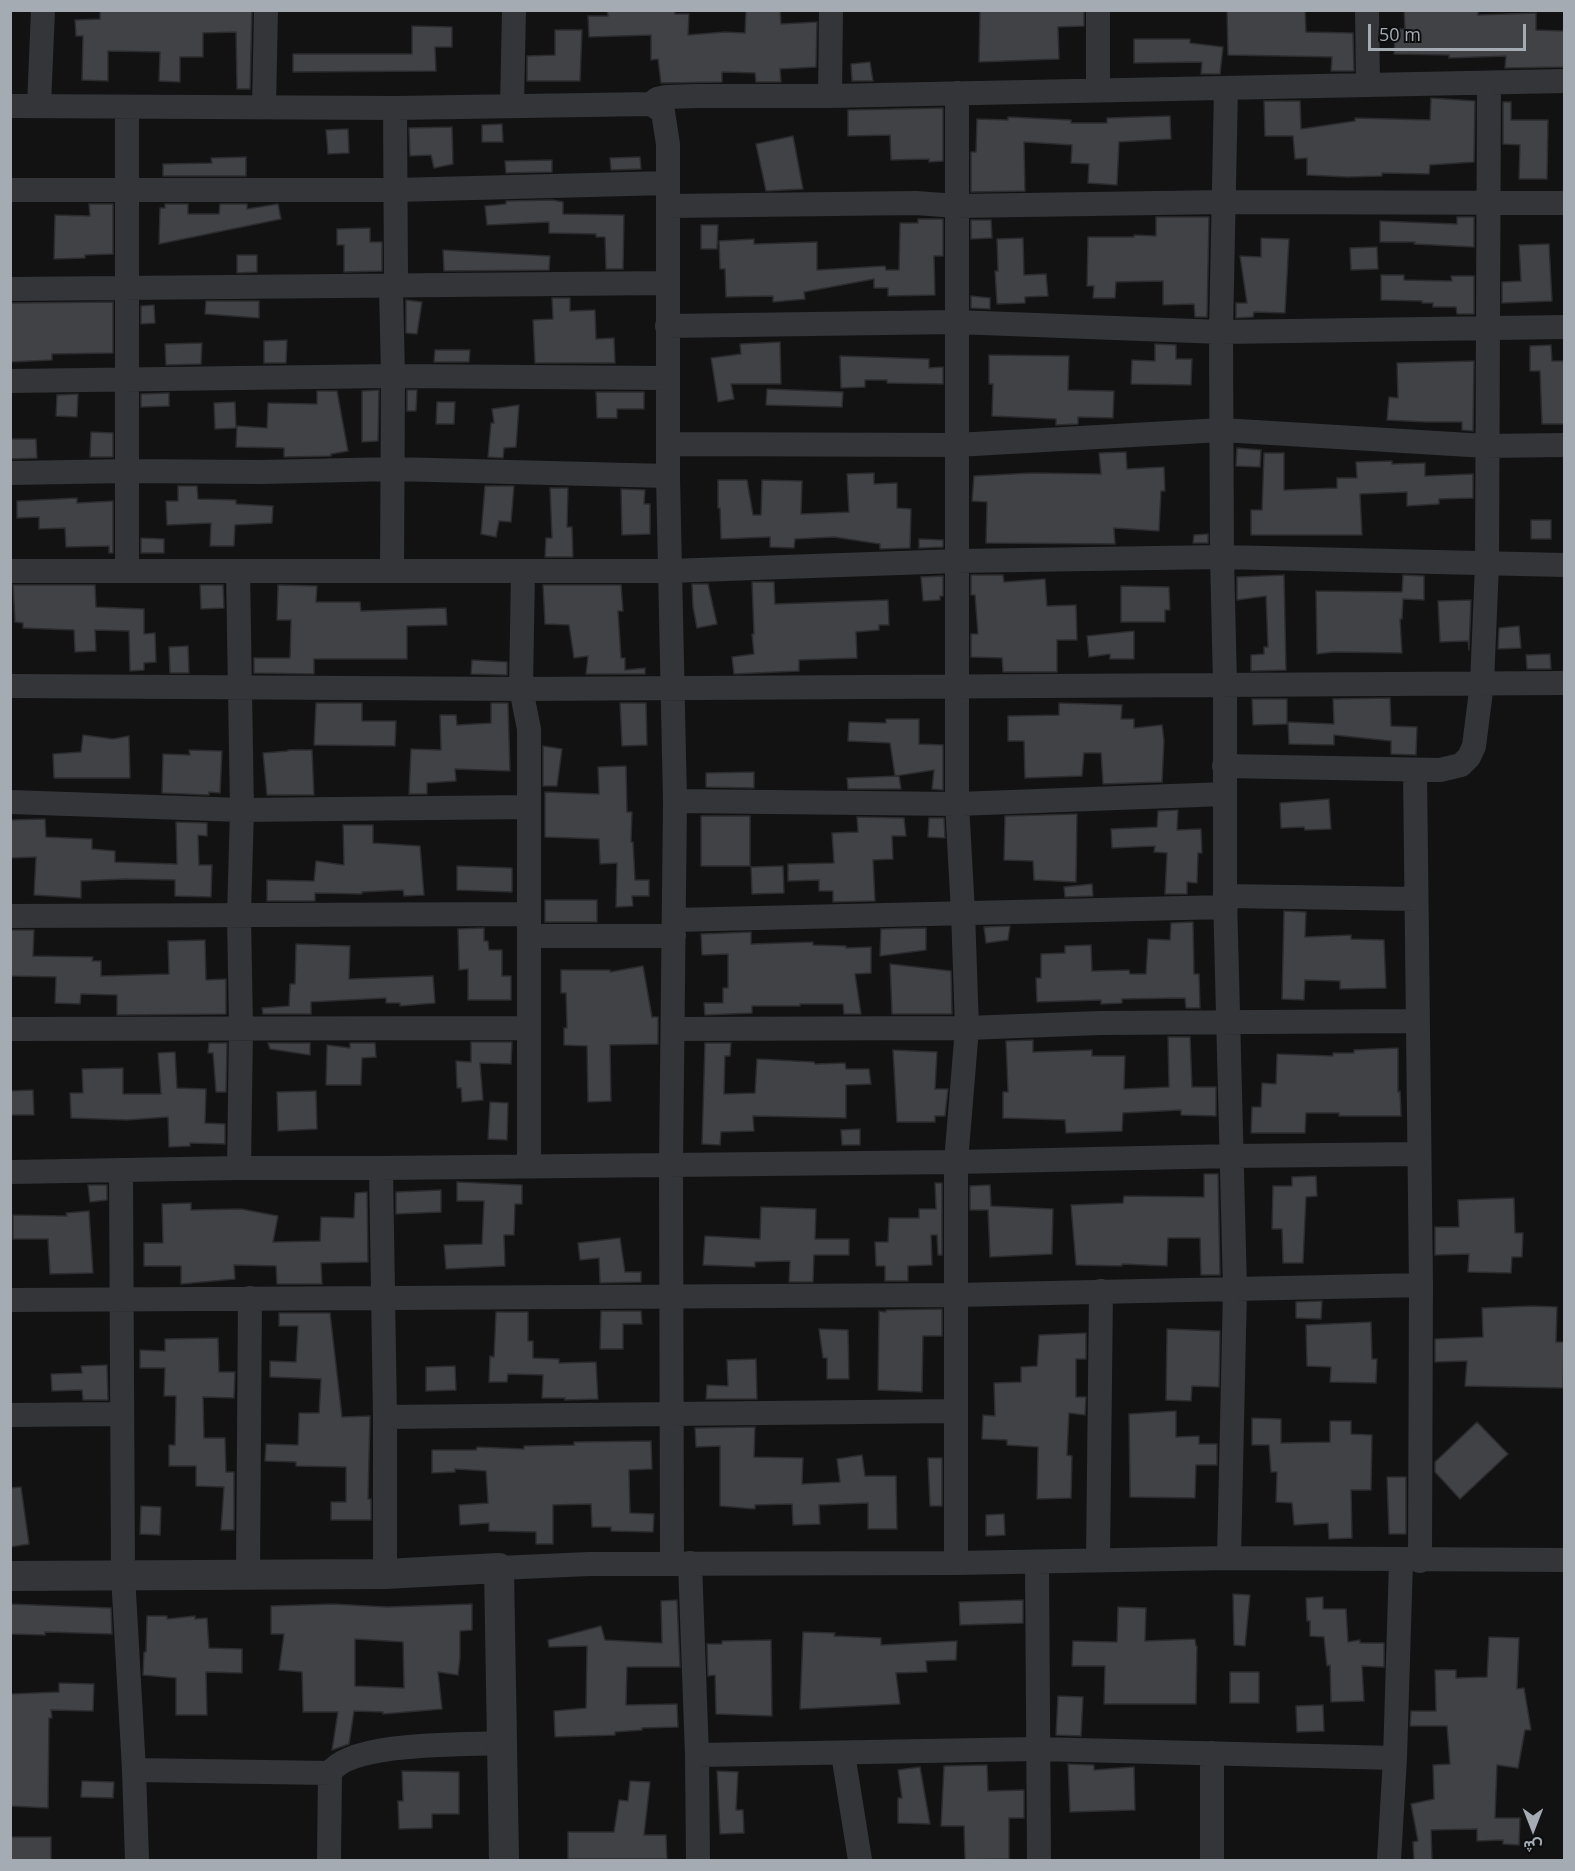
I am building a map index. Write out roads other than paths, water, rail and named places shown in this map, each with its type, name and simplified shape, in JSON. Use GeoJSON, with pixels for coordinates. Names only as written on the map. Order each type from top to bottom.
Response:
{"type":"FeatureCollection","features":[{"type":"Feature","properties":{"kind":"street"},"geometry":{"type":"LineString","coordinates":[[39,106],[43,10]]}},
{"type":"Feature","properties":{"kind":"street"},"geometry":{"type":"LineString","coordinates":[[264,107],[266,10]]}},
{"type":"Feature","properties":{"kind":"street"},"geometry":{"type":"LineString","coordinates":[[513,106],[514,10]]}},
{"type":"Feature","properties":{"kind":"street"},"geometry":{"type":"LineString","coordinates":[[830,96],[831,10]]}},
{"type":"Feature","properties":{"kind":"street"},"geometry":{"type":"LineString","coordinates":[[1098,10],[1098,90]]}},
{"type":"Feature","properties":{"kind":"street"},"geometry":{"type":"LineString","coordinates":[[1367,10],[1368,85]]}},
{"type":"Feature","properties":{"kind":"street"},"geometry":{"type":"LineString","coordinates":[[651,104],[657,99],[666,97],[830,96],[1564,81]]}},
{"type":"Feature","properties":{"kind":"street"},"geometry":{"type":"LineString","coordinates":[[1224,766],[1451,769],[1461,765],[1469,758],[1474,746],[1482,683],[1487,565],[1489,83]]}},
{"type":"Feature","properties":{"kind":"street"},"geometry":{"type":"LineString","coordinates":[[1227,88],[1221,332],[1222,557],[1226,901],[1235,1289],[1229,1558]]}},
{"type":"Feature","properties":{"kind":"street"},"geometry":{"type":"LineString","coordinates":[[956,1563],[956,1162],[967,1028],[957,804],[957,93]]}},
{"type":"Feature","properties":{"kind":"street"},"geometry":{"type":"LineString","coordinates":[[10,106],[395,108],[651,104],[663,112],[668,144],[669,571],[674,688],[675,801],[671,1164],[673,1413],[681,1563],[697,1755],[698,1860]]}},
{"type":"Feature","properties":{"kind":"street"},"geometry":{"type":"LineString","coordinates":[[127,107],[129,190],[127,571]]}},
{"type":"Feature","properties":{"kind":"street"},"geometry":{"type":"LineString","coordinates":[[392,571],[391,287],[396,278],[395,108]]}},
{"type":"Feature","properties":{"kind":"street"},"geometry":{"type":"LineString","coordinates":[[10,190],[396,190],[668,195],[957,206],[1225,202],[1488,205],[1564,203]]}},
{"type":"Feature","properties":{"kind":"street"},"geometry":{"type":"LineString","coordinates":[[10,289],[668,283]]}},
{"type":"Feature","properties":{"kind":"street"},"geometry":{"type":"LineString","coordinates":[[667,326],[956,322],[1221,332],[1564,327]]}},
{"type":"Feature","properties":{"kind":"street"},"geometry":{"type":"LineString","coordinates":[[10,381],[393,376],[667,378]]}},
{"type":"Feature","properties":{"kind":"street"},"geometry":{"type":"LineString","coordinates":[[668,444],[956,445],[1222,430],[1486,446],[1564,445]]}},
{"type":"Feature","properties":{"kind":"street"},"geometry":{"type":"LineString","coordinates":[[10,473],[393,469],[668,476]]}},
{"type":"Feature","properties":{"kind":"street"},"geometry":{"type":"LineString","coordinates":[[10,571],[669,571],[957,561],[1222,557],[1564,566]]}},
{"type":"Feature","properties":{"kind":"street"},"geometry":{"type":"LineString","coordinates":[[238,571],[238,687],[242,810],[240,1168]]}},
{"type":"Feature","properties":{"kind":"street"},"geometry":{"type":"LineString","coordinates":[[523,571],[521,689],[529,729],[529,1166]]}},
{"type":"Feature","properties":{"kind":"street"},"geometry":{"type":"LineString","coordinates":[[10,687],[521,689],[1564,683]]}},
{"type":"Feature","properties":{"kind":"street"},"geometry":{"type":"LineString","coordinates":[[1389,1860],[1411,1561],[1420,1285],[1415,770]]}},
{"type":"Feature","properties":{"kind":"street"},"geometry":{"type":"LineString","coordinates":[[675,801],[957,804],[1225,794]]}},
{"type":"Feature","properties":{"kind":"street"},"geometry":{"type":"LineString","coordinates":[[10,802],[242,810],[529,807]]}},
{"type":"Feature","properties":{"kind":"street"},"geometry":{"type":"LineString","coordinates":[[10,915],[240,915],[674,928],[963,912],[1226,901],[1416,899]]}},
{"type":"Feature","properties":{"kind":"street"},"geometry":{"type":"LineString","coordinates":[[673,1029],[967,1028],[1101,1023],[1416,1021]]}},
{"type":"Feature","properties":{"kind":"street"},"geometry":{"type":"LineString","coordinates":[[10,1029],[529,1028]]}},
{"type":"Feature","properties":{"kind":"street"},"geometry":{"type":"LineString","coordinates":[[10,1172],[956,1162],[1419,1154]]}},
{"type":"Feature","properties":{"kind":"street"},"geometry":{"type":"LineString","coordinates":[[381,1168],[386,1417],[386,1574]]}},
{"type":"Feature","properties":{"kind":"street"},"geometry":{"type":"LineString","coordinates":[[121,1170],[123,1575],[137,1860]]}},
{"type":"Feature","properties":{"kind":"street"},"geometry":{"type":"LineString","coordinates":[[10,1299],[956,1295],[1420,1285]]}},
{"type":"Feature","properties":{"kind":"street"},"geometry":{"type":"LineString","coordinates":[[1098,1560],[1101,1291]]}},
{"type":"Feature","properties":{"kind":"street"},"geometry":{"type":"LineString","coordinates":[[248,1575],[250,1298]]}},
{"type":"Feature","properties":{"kind":"street"},"geometry":{"type":"LineString","coordinates":[[386,1417],[956,1411]]}},
{"type":"Feature","properties":{"kind":"street"},"geometry":{"type":"LineString","coordinates":[[10,1415],[122,1414]]}},
{"type":"Feature","properties":{"kind":"street"},"geometry":{"type":"LineString","coordinates":[[10,1576],[386,1574],[681,1563],[956,1563],[1229,1558],[1411,1561],[1564,1560]]}},
{"type":"Feature","properties":{"kind":"street"},"geometry":{"type":"LineString","coordinates":[[1037,1562],[1039,1860]]}},
{"type":"Feature","properties":{"kind":"street"},"geometry":{"type":"LineString","coordinates":[[499,1568],[504,1860]]}},
{"type":"Feature","properties":{"kind":"street"},"geometry":{"type":"LineString","coordinates":[[328,1860],[330,1773],[337,1764],[373,1752],[422,1746],[503,1743]]}},
{"type":"Feature","properties":{"kind":"street"},"geometry":{"type":"LineString","coordinates":[[697,1755],[1038,1749],[1395,1758]]}},
{"type":"Feature","properties":{"kind":"street"},"geometry":{"type":"LineString","coordinates":[[1212,1753],[1212,1860]]}},
{"type":"Feature","properties":{"kind":"street"},"geometry":{"type":"LineString","coordinates":[[843,1754],[860,1860]]}},
{"type":"Feature","properties":{"kind":"street"},"geometry":{"type":"LineString","coordinates":[[134,1770],[330,1773]]}}]}
